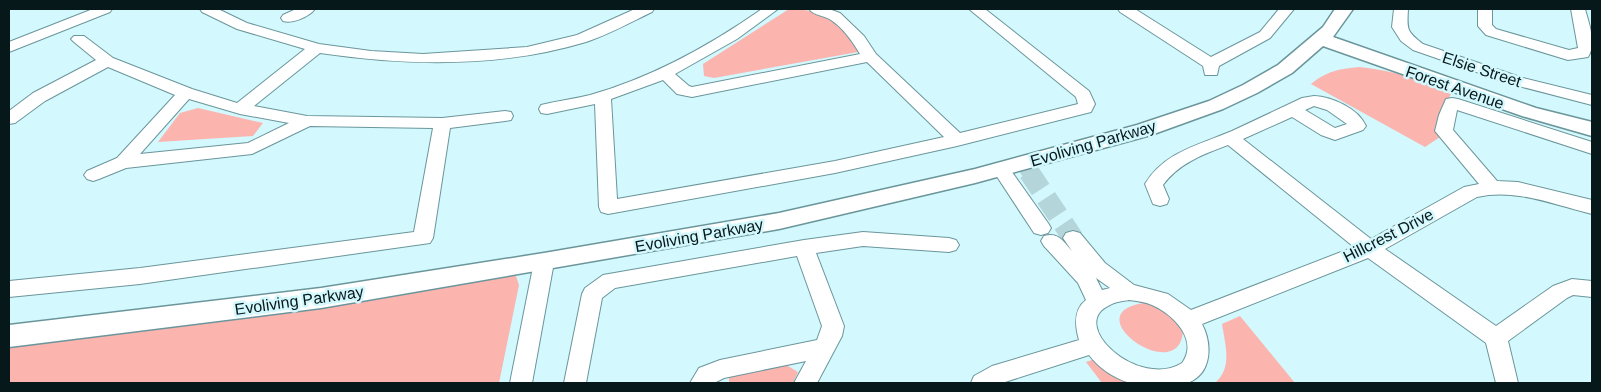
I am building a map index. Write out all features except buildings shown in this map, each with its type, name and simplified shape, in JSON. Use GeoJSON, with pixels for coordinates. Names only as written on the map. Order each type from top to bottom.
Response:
{"type":"FeatureCollection","features":[{"type":"Feature","properties":{"kind":"street"},"geometry":{"type":"LineString","coordinates":[[9,35],[78,9]]}},
{"type":"Feature","properties":{"kind":"street"},"geometry":{"type":"LineString","coordinates":[[9,47],[105,9]]}},
{"type":"Feature","properties":{"kind":"street"},"geometry":{"type":"LineString","coordinates":[[207,9],[242,26],[311,46],[371,56],[423,59],[527,52],[582,38],[646,9]]}},
{"type":"Feature","properties":{"kind":"street"},"geometry":{"type":"LineString","coordinates":[[288,18],[308,9]]}},
{"type":"Feature","properties":{"kind":"street"},"geometry":{"type":"LineString","coordinates":[[547,109],[603,96],[665,73],[733,37],[771,9]]}},
{"type":"Feature","properties":{"kind":"street"},"geometry":{"type":"LineString","coordinates":[[816,9],[835,16],[859,39],[870,57],[957,140]]}},
{"type":"Feature","properties":{"kind":"street"},"geometry":{"type":"LineString","coordinates":[[603,96],[608,207],[835,167],[957,140],[1085,108],[1087,104],[1083,95],[976,9]]}},
{"type":"Feature","properties":{"kind":"street"},"geometry":{"type":"LineString","coordinates":[[1125,9],[1211,68],[1265,35],[1287,9]]}},
{"type":"Feature","properties":{"kind":"street","name":"Evoliving Parkway"},"geometry":{"type":"LineString","coordinates":[[9,336],[321,298],[544,262],[780,221],[1001,169],[1144,130],[1216,105],[1277,74],[1325,35],[1344,9]]}},
{"type":"Feature","properties":{"kind":"street","name":"Elsie Street"},"geometry":{"type":"LineString","coordinates":[[1401,9],[1398,27],[1406,38],[1418,48],[1517,81],[1592,100]]}},
{"type":"Feature","properties":{"kind":"street"},"geometry":{"type":"LineString","coordinates":[[1485,9],[1485,26],[1491,32],[1568,56],[1582,54],[1586,48],[1578,9]]}},
{"type":"Feature","properties":{"kind":"street","name":"Forest Avenue"},"geometry":{"type":"LineString","coordinates":[[1325,35],[1459,90],[1592,129]]}},
{"type":"Feature","properties":{"kind":"street"},"geometry":{"type":"LineString","coordinates":[[79,39],[107,61],[186,93],[234,108],[308,121],[442,123],[504,116]]}},
{"type":"Feature","properties":{"kind":"street"},"geometry":{"type":"LineString","coordinates":[[234,108],[311,46]]}},
{"type":"Feature","properties":{"kind":"street"},"geometry":{"type":"LineString","coordinates":[[665,73],[683,90],[692,92],[870,57]]}},
{"type":"Feature","properties":{"kind":"street"},"geometry":{"type":"LineString","coordinates":[[9,119],[39,97],[107,61]]}},
{"type":"Feature","properties":{"kind":"street"},"geometry":{"type":"LineString","coordinates":[[1492,187],[1444,131],[1447,116],[1459,90],[1592,148]]}},
{"type":"Feature","properties":{"kind":"street","name":"Forest Avenue"},"geometry":{"type":"LineString","coordinates":[[1459,90],[1528,102],[1592,118]]}},
{"type":"Feature","properties":{"kind":"street"},"geometry":{"type":"LineString","coordinates":[[123,162],[186,93]]}},
{"type":"Feature","properties":{"kind":"street"},"geometry":{"type":"LineString","coordinates":[[1160,199],[1154,184],[1162,172],[1186,155],[1294,110]]}},
{"type":"Feature","properties":{"kind":"street"},"geometry":{"type":"LineString","coordinates":[[94,174],[123,162],[252,148],[308,121]]}},
{"type":"Feature","properties":{"kind":"street"},"geometry":{"type":"LineString","coordinates":[[9,289],[140,276],[422,238],[442,123]]}},
{"type":"Feature","properties":{"kind":"street"},"geometry":{"type":"LineString","coordinates":[[1230,138],[1370,248],[1496,338],[1507,383]]}},
{"type":"Feature","properties":{"kind":"street"},"geometry":{"type":"LineString","coordinates":[[1001,169],[1046,235],[1086,278],[1097,300]]}},
{"type":"Feature","properties":{"kind":"street","name":"Hillcrest Drive"},"geometry":{"type":"LineString","coordinates":[[1188,320],[1370,248],[1471,192],[1492,187],[1518,188],[1592,207]]}},
{"type":"Feature","properties":{"kind":"street"},"geometry":{"type":"LineString","coordinates":[[1073,238],[1098,268],[1129,292]]}},
{"type":"Feature","properties":{"kind":"street"},"geometry":{"type":"LineString","coordinates":[[574,383],[584,324],[592,294],[610,281],[804,247],[864,239],[949,245]]}},
{"type":"Feature","properties":{"kind":"street"},"geometry":{"type":"LineString","coordinates":[[804,247],[832,326],[830,336],[805,383]]}},
{"type":"Feature","properties":{"kind":"street"},"geometry":{"type":"LineString","coordinates":[[521,383],[544,262]]}},
{"type":"Feature","properties":{"kind":"street"},"geometry":{"type":"LineString","coordinates":[[1496,338],[1560,292],[1572,287],[1592,289]]}},
{"type":"Feature","properties":{"kind":"street"},"geometry":{"type":"LineString","coordinates":[[1129,292],[1148,295],[1168,303],[1188,320],[1199,341],[1199,352],[1196,362],[1190,370],[1168,380],[1138,378],[1124,372],[1100,356],[1092,345],[1085,325],[1086,316],[1097,300],[1116,293],[1129,292]]}},
{"type":"Feature","properties":{"kind":"street"},"geometry":{"type":"LineString","coordinates":[[982,383],[1000,373],[1092,345]]}},
{"type":"Feature","properties":{"kind":"street"},"geometry":{"type":"LineString","coordinates":[[701,383],[708,375],[720,369],[823,348]]}},
{"type":"Feature","properties":{"kind":"shaded area"},"geometry":{"type":"Polygon","coordinates":[[[789,9],[800,9],[833,16],[862,49],[858,52],[714,78],[704,76],[703,64],[789,9]]]}},
{"type":"Feature","properties":{"kind":"shaded area"},"geometry":{"type":"Polygon","coordinates":[[[1359,67],[1383,70],[1406,76],[1452,92],[1448,100],[1446,133],[1425,147],[1311,84],[1322,76],[1334,71],[1359,67]]]}},
{"type":"Feature","properties":{"kind":"shaded area"},"geometry":{"type":"Polygon","coordinates":[[[198,108],[263,123],[253,136],[158,142],[180,113],[198,108]]]}},
{"type":"Feature","properties":{"kind":"shaded area"},"geometry":{"type":"Polygon","coordinates":[[[515,273],[519,285],[499,383],[9,383],[9,346],[375,300],[515,273]]]}},
{"type":"Feature","properties":{"kind":"shaded area"},"geometry":{"type":"Polygon","coordinates":[[[1144,303],[1164,308],[1183,330],[1178,346],[1166,352],[1151,350],[1136,342],[1124,331],[1119,320],[1125,309],[1144,303]]]}},
{"type":"Feature","properties":{"kind":"shaded area"},"geometry":{"type":"Polygon","coordinates":[[[1240,316],[1295,383],[1215,383],[1221,377],[1226,363],[1226,348],[1222,324],[1240,316]]]}},
{"type":"Feature","properties":{"kind":"shaded area"},"geometry":{"type":"Polygon","coordinates":[[[1098,358],[1130,383],[1102,383],[1086,362],[1098,358]]]}},
{"type":"Feature","properties":{"kind":"shaded area"},"geometry":{"type":"Polygon","coordinates":[[[783,363],[798,372],[793,383],[729,383],[729,376],[783,363]]]}},
{"type":"Feature","properties":{"kind":"tunnel"},"geometry":{"type":"LineString","coordinates":[[1023,163],[1030,173]]}},
{"type":"Feature","properties":{"kind":"tunnel"},"geometry":{"type":"LineString","coordinates":[[1029,172],[1073,238]]}}]}
